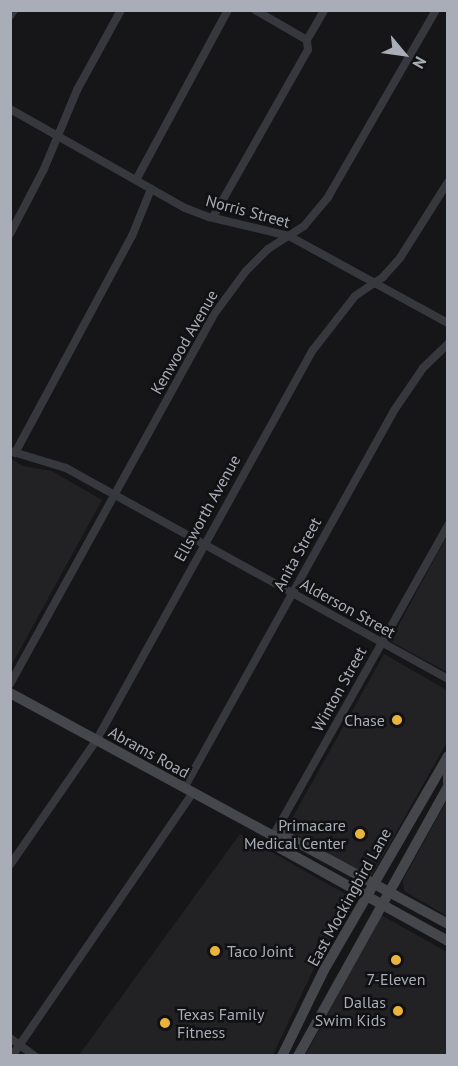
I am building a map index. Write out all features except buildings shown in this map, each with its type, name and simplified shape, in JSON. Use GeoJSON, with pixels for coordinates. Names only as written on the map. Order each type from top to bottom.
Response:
{"type":"FeatureCollection","features":[{"type":"Feature","properties":{"kind":"main road","name":"Abrams Road"},"geometry":{"type":"LineString","coordinates":[[10,693],[273,836],[284,835],[447,924]]}},
{"type":"Feature","properties":{"kind":"main road","name":"East Mockingbird Lane"},"geometry":{"type":"LineString","coordinates":[[282,1056],[324,970],[447,756]]}},
{"type":"Feature","properties":{"kind":"main road"},"geometry":{"type":"LineString","coordinates":[[447,772],[447,784]]}},
{"type":"Feature","properties":{"kind":"main road","name":"East Mockingbird Lane"},"geometry":{"type":"LineString","coordinates":[[298,1056],[447,784]]}},
{"type":"Feature","properties":{"kind":"main road","name":"Abrams Road"},"geometry":{"type":"LineString","coordinates":[[273,836],[278,847],[447,941]]}},
{"type":"Feature","properties":{"kind":"street"},"geometry":{"type":"LineString","coordinates":[[10,16],[14,10]]}},
{"type":"Feature","properties":{"kind":"street"},"geometry":{"type":"LineString","coordinates":[[10,234],[44,169],[77,90],[121,10]]}},
{"type":"Feature","properties":{"kind":"street"},"geometry":{"type":"LineString","coordinates":[[136,180],[228,10]]}},
{"type":"Feature","properties":{"kind":"street"},"geometry":{"type":"LineString","coordinates":[[255,10],[307,40]]}},
{"type":"Feature","properties":{"kind":"street"},"geometry":{"type":"LineString","coordinates":[[213,218],[308,50],[307,40],[324,10]]}},
{"type":"Feature","properties":{"kind":"street","name":"Kenwood Avenue"},"geometry":{"type":"LineString","coordinates":[[10,684],[214,313],[246,271],[268,249],[314,216],[345,173],[436,10]]}},
{"type":"Feature","properties":{"kind":"street","name":"Norris Street"},"geometry":{"type":"LineString","coordinates":[[10,109],[151,189],[213,218],[261,227],[289,236],[447,323]]}},
{"type":"Feature","properties":{"kind":"street","name":"Ellsworth Avenue"},"geometry":{"type":"LineString","coordinates":[[10,865],[96,741],[318,341],[355,296],[383,277],[417,236],[447,182]]}},
{"type":"Feature","properties":{"kind":"street"},"geometry":{"type":"LineString","coordinates":[[13,452],[132,236],[151,189]]}},
{"type":"Feature","properties":{"kind":"street"},"geometry":{"type":"LineString","coordinates":[[261,227],[268,238],[268,249]]}},
{"type":"Feature","properties":{"kind":"street","name":"Anita Street"},"geometry":{"type":"LineString","coordinates":[[12,1056],[188,791],[292,594],[408,388],[447,344]]}},
{"type":"Feature","properties":{"kind":"street","name":"Alderson Street"},"geometry":{"type":"LineString","coordinates":[[13,452],[50,461],[447,679]]}},
{"type":"Feature","properties":{"kind":"street","name":"Winton Street"},"geometry":{"type":"LineString","coordinates":[[273,836],[447,525]]}},
{"type":"Feature","properties":{"kind":"street"},"geometry":{"type":"LineString","coordinates":[[10,1038],[35,1056]]}},
{"type":"Feature","properties":{"kind":"shaded area"},"geometry":{"type":"Polygon","coordinates":[[[11,459],[23,466],[52,471],[102,500],[11,666],[11,459]]]}},
{"type":"Feature","properties":{"kind":"shaded area"},"geometry":{"type":"Polygon","coordinates":[[[447,536],[448,672],[390,641],[447,536]]]}},
{"type":"Feature","properties":{"kind":"shaded area"},"geometry":{"type":"Polygon","coordinates":[[[384,654],[447,690],[447,742],[371,877],[286,829],[384,654]]]}},
{"type":"Feature","properties":{"kind":"shaded area"},"geometry":{"type":"Polygon","coordinates":[[[447,800],[447,916],[404,891],[403,880],[447,800]]]}},
{"type":"Feature","properties":{"kind":"shaded area"},"geometry":{"type":"Polygon","coordinates":[[[240,834],[347,895],[351,906],[315,966],[273,1055],[79,1055],[240,834]]]}},
{"type":"Feature","properties":{"kind":"shaded area"},"geometry":{"type":"Polygon","coordinates":[[[381,915],[447,952],[447,1055],[305,1056],[381,915]]]}},
{"type":"Feature","properties":{"kind":"place","name":"Chase"},"geometry":{"type":"Point","coordinates":[397,720]}},
{"type":"Feature","properties":{"kind":"place","name":"Primacare Medical Center"},"geometry":{"type":"Point","coordinates":[360,834]}},
{"type":"Feature","properties":{"kind":"place","name":"Taco Joint"},"geometry":{"type":"Point","coordinates":[215,951]}},
{"type":"Feature","properties":{"kind":"place","name":"7-Eleven"},"geometry":{"type":"Point","coordinates":[396,960]}},
{"type":"Feature","properties":{"kind":"place","name":"Dallas Swim Kids"},"geometry":{"type":"Point","coordinates":[398,1011]}},
{"type":"Feature","properties":{"kind":"place","name":"Texas Family Fitness"},"geometry":{"type":"Point","coordinates":[165,1023]}}]}
